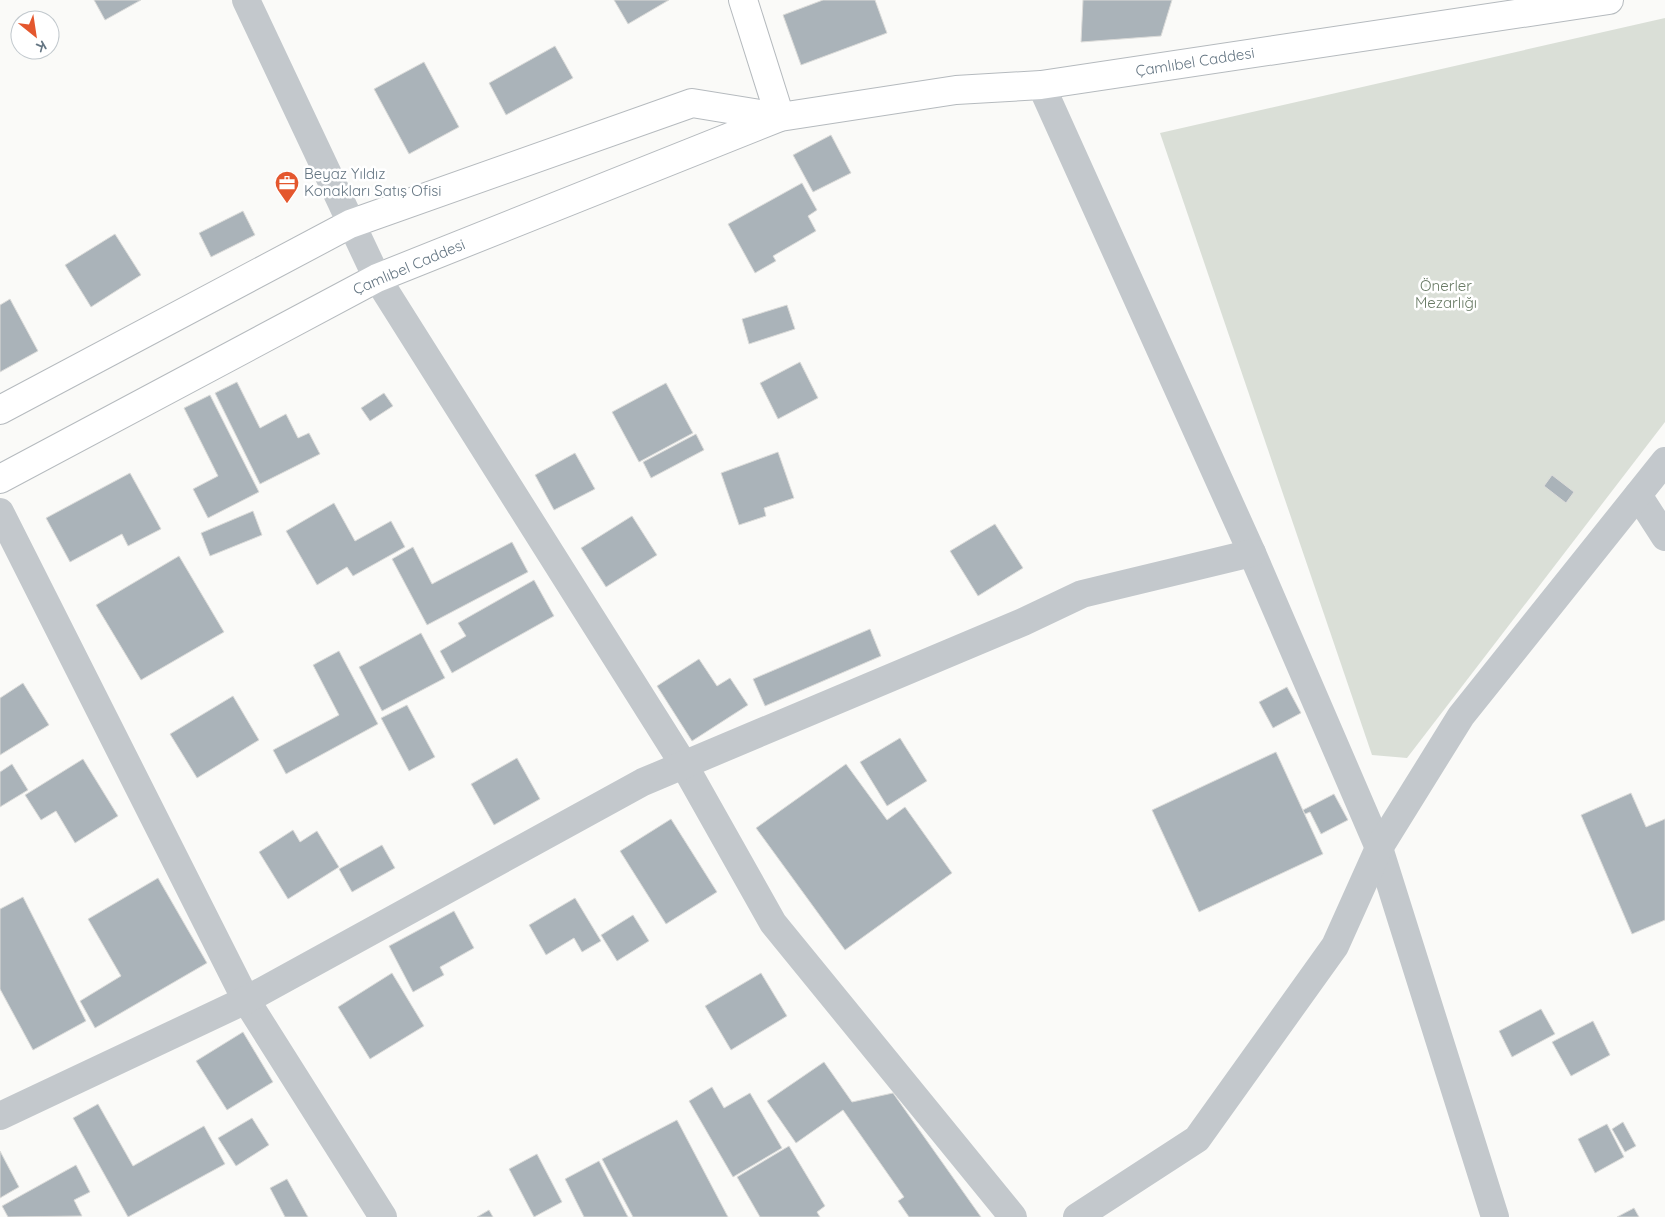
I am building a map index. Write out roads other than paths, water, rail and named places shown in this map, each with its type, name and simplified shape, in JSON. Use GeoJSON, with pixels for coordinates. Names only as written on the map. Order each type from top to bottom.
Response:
{"type":"FeatureCollection","features":[{"type":"Feature","properties":{"kind":"main road"},"geometry":{"type":"LineString","coordinates":[[743,0],[780,117]]}},
{"type":"Feature","properties":{"kind":"main road","name":"Çamlıbel Caddesi"},"geometry":{"type":"LineString","coordinates":[[0,479],[377,278],[780,117],[956,90],[1041,85],[1609,0]]}},
{"type":"Feature","properties":{"kind":"main road","name":"Çamlıbel Caddesi"},"geometry":{"type":"LineString","coordinates":[[0,410],[350,224],[692,103],[780,117]]}},
{"type":"Feature","properties":{"kind":"street"},"geometry":{"type":"LineString","coordinates":[[246,0],[377,278],[684,765],[773,923],[1012,1217]]}},
{"type":"Feature","properties":{"kind":"street"},"geometry":{"type":"LineString","coordinates":[[1041,85],[1252,553],[1379,848],[1495,1217]]}},
{"type":"Feature","properties":{"kind":"street"},"geometry":{"type":"LineString","coordinates":[[1076,1217],[1197,1139],[1335,946],[1379,848],[1461,716],[1665,460]]}},
{"type":"Feature","properties":{"kind":"street"},"geometry":{"type":"LineString","coordinates":[[1638,494],[1665,537]]}},
{"type":"Feature","properties":{"kind":"street"},"geometry":{"type":"LineString","coordinates":[[0,512],[246,1000],[384,1217]]}},
{"type":"Feature","properties":{"kind":"street"},"geometry":{"type":"LineString","coordinates":[[0,1116],[246,1000],[643,782],[1023,622],[1082,594],[1252,553]]}},
{"type":"Feature","properties":{"kind":"place","name":"Beyaz Yıldız Konakları Satış Ofisi"},"geometry":{"type":"Point","coordinates":[287,204]}},
{"type":"Feature","properties":{"kind":"park label","name":"Önerler Mezarlığı"},"geometry":{"type":"Point","coordinates":[1446,294]}}]}
